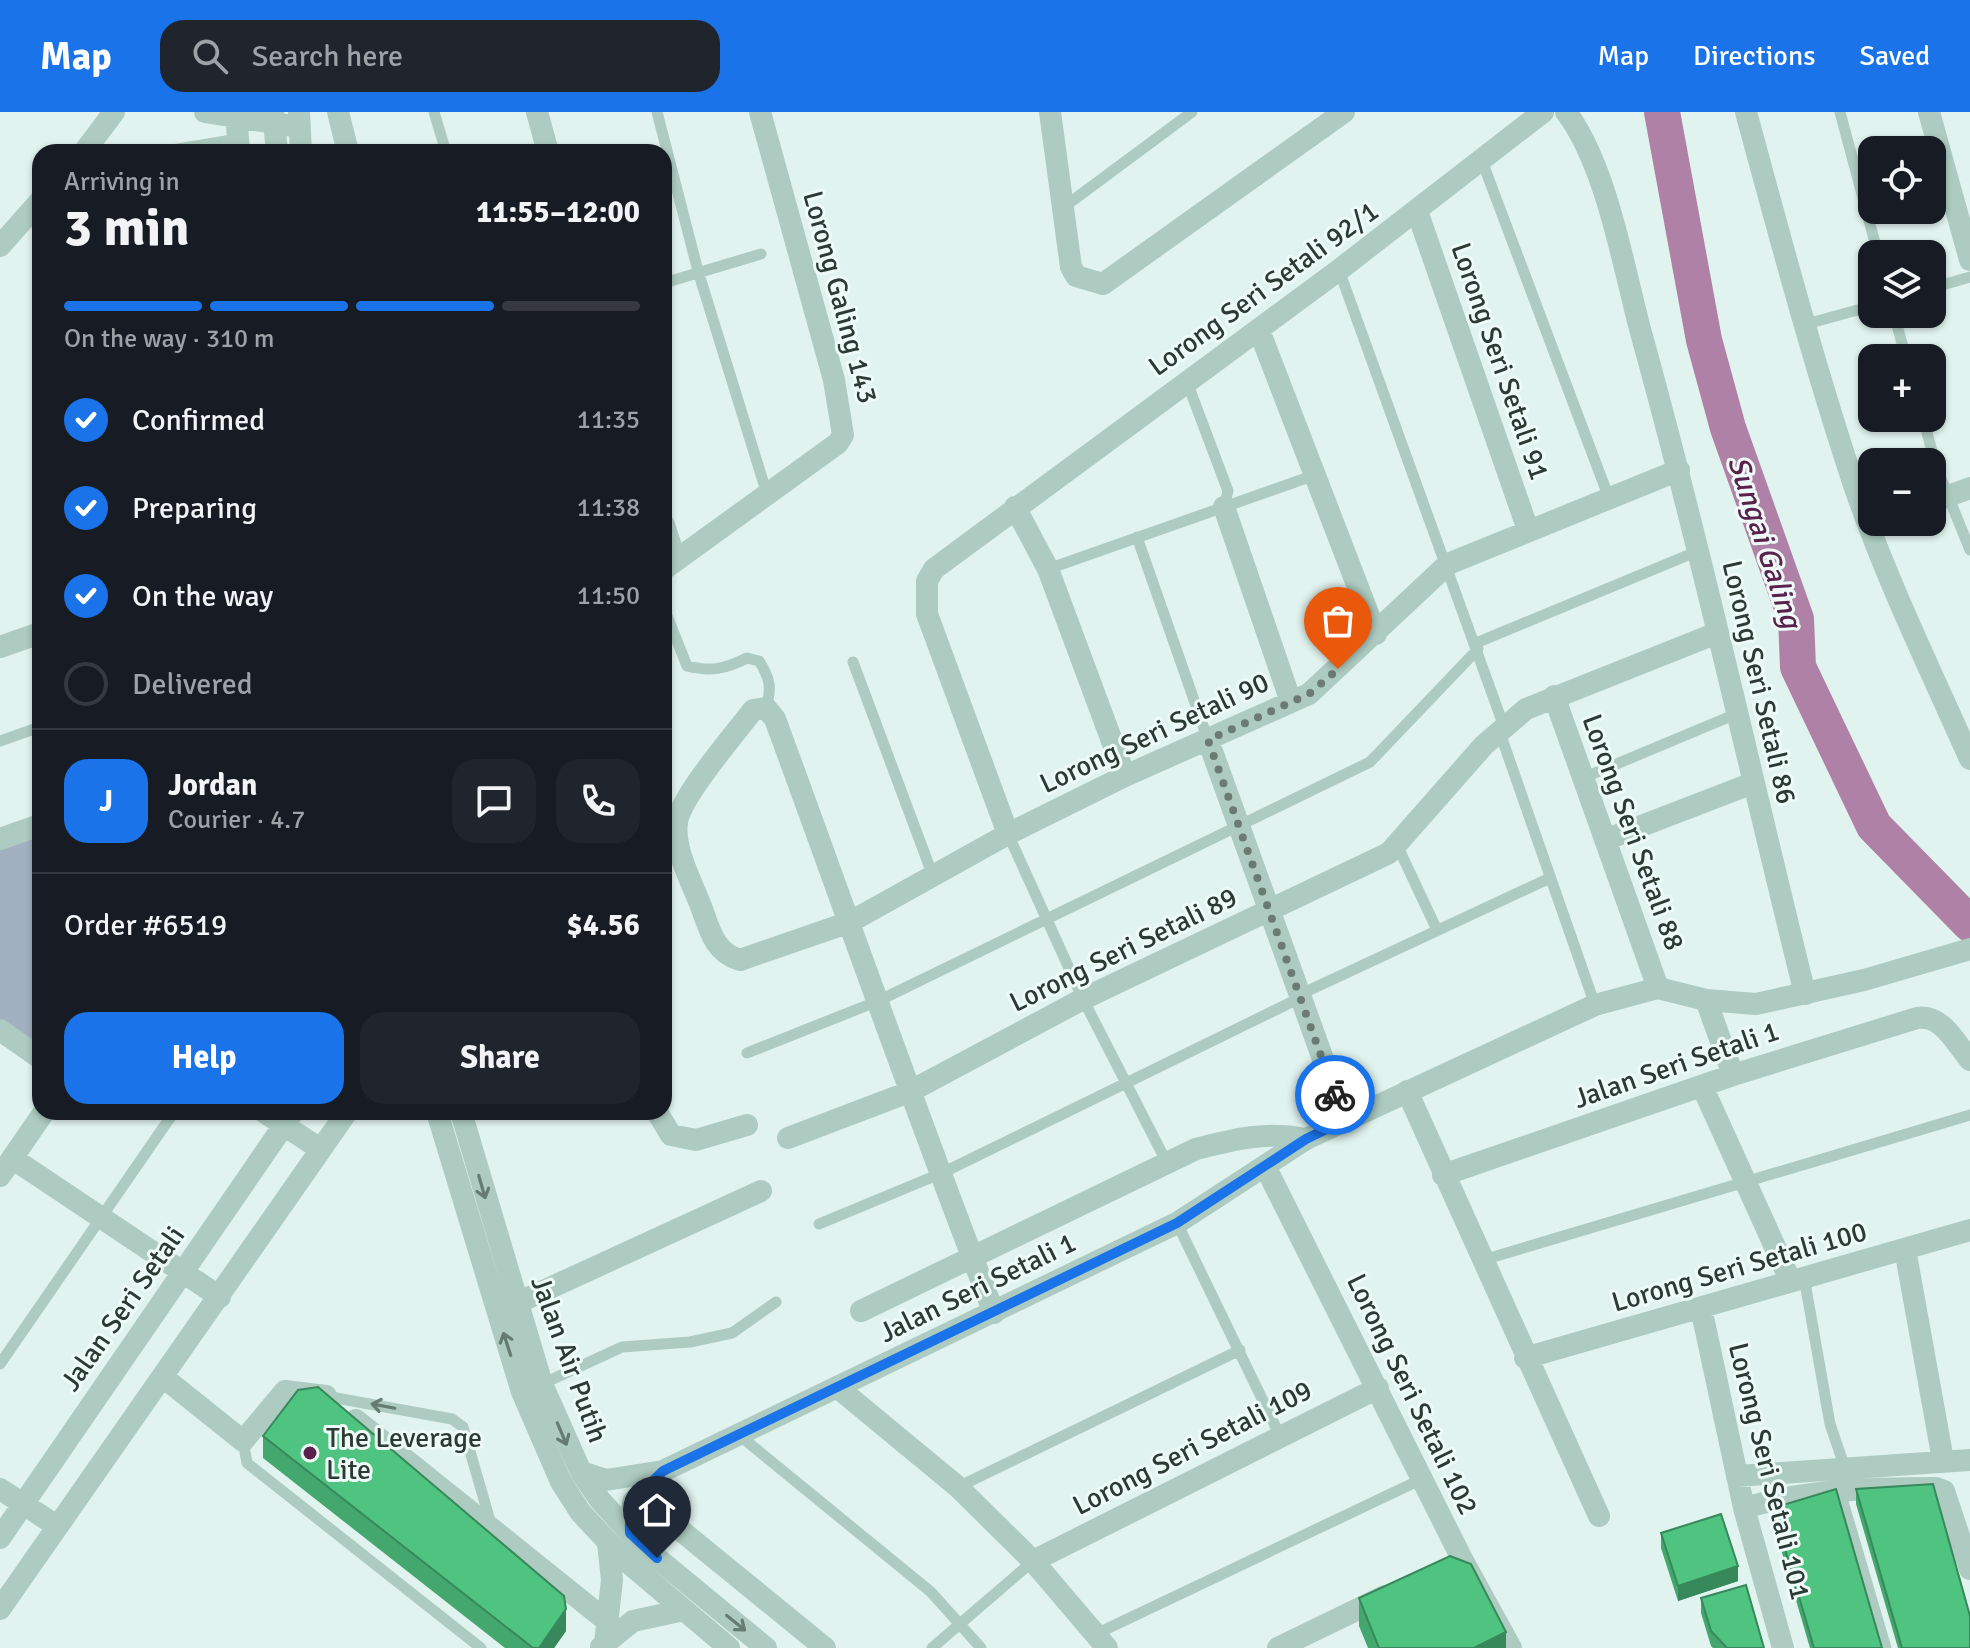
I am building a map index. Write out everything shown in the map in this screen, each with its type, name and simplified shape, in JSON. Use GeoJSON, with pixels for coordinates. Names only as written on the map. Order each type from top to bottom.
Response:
{"type":"FeatureCollection","features":[{"type":"Feature","properties":{"kind":"street"},"geometry":{"type":"LineString","coordinates":[[90,144],[114,112]]}},
{"type":"Feature","properties":{"kind":"street"},"geometry":{"type":"LineString","coordinates":[[205,112],[237,130],[273,118],[299,120],[300,144]]}},
{"type":"Feature","properties":{"kind":"street"},"geometry":{"type":"LineString","coordinates":[[338,112],[346,144]]}},
{"type":"Feature","properties":{"kind":"street"},"geometry":{"type":"LineString","coordinates":[[537,112],[546,144]]}},
{"type":"Feature","properties":{"kind":"street","name":"Lorong Galing 143"},"geometry":{"type":"LineString","coordinates":[[672,563],[838,443],[843,425],[760,112]]}},
{"type":"Feature","properties":{"kind":"street"},"geometry":{"type":"LineString","coordinates":[[1050,112],[1071,267],[1076,276],[1103,284],[1344,112]]}},
{"type":"Feature","properties":{"kind":"street","name":"Lorong Seri Setali 92/1"},"geometry":{"type":"LineString","coordinates":[[1008,834],[927,614],[925,594],[934,569],[1339,270],[1543,112]]}},
{"type":"Feature","properties":{"kind":"street","name":"Lorong Seri Setali 86"},"geometry":{"type":"LineString","coordinates":[[1566,112],[1583,138],[1603,191],[1679,470],[1805,994]]}},
{"type":"Feature","properties":{"kind":"street"},"geometry":{"type":"LineString","coordinates":[[1746,112],[1803,325],[1858,483]]}},
{"type":"Feature","properties":{"kind":"street"},"geometry":{"type":"LineString","coordinates":[[1929,112],[1961,193],[1970,260]]}},
{"type":"Feature","properties":{"kind":"street"},"geometry":{"type":"LineString","coordinates":[[273,118],[276,144]]}},
{"type":"Feature","properties":{"kind":"street"},"geometry":{"type":"LineString","coordinates":[[0,246],[32,210]]}},
{"type":"Feature","properties":{"kind":"street","name":"Lorong Seri Setali 91"},"geometry":{"type":"LineString","coordinates":[[1417,211],[1528,530]]}},
{"type":"Feature","properties":{"kind":"street"},"geometry":{"type":"LineString","coordinates":[[1259,330],[1376,634]]}},
{"type":"Feature","properties":{"kind":"street","name":"Lorong Seri Setali 90"},"geometry":{"type":"LineString","coordinates":[[766,708],[753,710],[683,805],[677,825],[679,847],[714,940],[729,957],[740,960],[850,922],[1008,834],[1125,776],[1320,687],[1448,564],[1679,470]]}},
{"type":"Feature","properties":{"kind":"street"},"geometry":{"type":"LineString","coordinates":[[1946,497],[1970,488]]}},
{"type":"Feature","properties":{"kind":"street"},"geometry":{"type":"LineString","coordinates":[[1015,507],[1048,569],[1125,776]]}},
{"type":"Feature","properties":{"kind":"street"},"geometry":{"type":"LineString","coordinates":[[1224,507],[1291,702]]}},
{"type":"Feature","properties":{"kind":"street"},"geometry":{"type":"LineString","coordinates":[[1877,536],[1970,759]]}},
{"type":"Feature","properties":{"kind":"street","name":"Lorong Seri Setali 89"},"geometry":{"type":"LineString","coordinates":[[788,1138],[909,1092],[1083,999],[1398,847],[1501,727],[1554,696],[1717,633]]}},
{"type":"Feature","properties":{"kind":"street"},"geometry":{"type":"LineString","coordinates":[[0,647],[32,636]]}},
{"type":"Feature","properties":{"kind":"street","name":"Lorong Seri Setali 88"},"geometry":{"type":"LineString","coordinates":[[1554,696],[1658,988]]}},
{"type":"Feature","properties":{"kind":"street"},"geometry":{"type":"LineString","coordinates":[[766,708],[775,719],[909,1092],[994,1313]]}},
{"type":"Feature","properties":{"kind":"street"},"geometry":{"type":"LineString","coordinates":[[1208,740],[1345,1120]]}},
{"type":"Feature","properties":{"kind":"street"},"geometry":{"type":"LineString","coordinates":[[1605,840],[1753,783]]}},
{"type":"Feature","properties":{"kind":"street"},"geometry":{"type":"LineString","coordinates":[[0,839],[32,828]]}},
{"type":"Feature","properties":{"kind":"street","name":"Jalan Seri Setali 1"},"geometry":{"type":"LineString","coordinates":[[581,1472],[606,1480],[658,1476],[1177,1223],[1306,1139],[1595,1005],[1658,988],[1706,1000],[1756,1004],[1805,994],[1960,952]]}},
{"type":"Feature","properties":{"kind":"street"},"geometry":{"type":"LineString","coordinates":[[1706,1000],[1733,1075]]}},
{"type":"Feature","properties":{"kind":"street","name":"Jalan Seri Setali 1"},"geometry":{"type":"LineString","coordinates":[[1443,1175],[1733,1075],[1929,1016],[1937,1020],[1970,1060]]}},
{"type":"Feature","properties":{"kind":"street"},"geometry":{"type":"LineString","coordinates":[[0,1030],[32,1052]]}},
{"type":"Feature","properties":{"kind":"street"},"geometry":{"type":"LineString","coordinates":[[1702,1086],[1747,1183],[1797,1279]]}},
{"type":"Feature","properties":{"kind":"street"},"geometry":{"type":"LineString","coordinates":[[1407,1091],[1599,1516]]}},
{"type":"Feature","properties":{"kind":"street"},"geometry":{"type":"LineString","coordinates":[[38,1120],[6,1167],[100,1217],[220,1297]]}},
{"type":"Feature","properties":{"kind":"street","name":"Jalan Seri Setali"},"geometry":{"type":"LineString","coordinates":[[0,1538],[287,1120]]}},
{"type":"Feature","properties":{"kind":"street"},"geometry":{"type":"LineString","coordinates":[[289,1120],[320,1149]]}},
{"type":"Feature","properties":{"kind":"street"},"geometry":{"type":"LineString","coordinates":[[0,1609],[341,1120]]}},
{"type":"Feature","properties":{"kind":"street","name":"Jalan Air Putih"},"geometry":{"type":"LineString","coordinates":[[439,1120],[534,1424],[561,1482],[581,1513],[608,1543],[729,1648]]}},
{"type":"Feature","properties":{"kind":"street","name":"Jalan Air Putih"},"geometry":{"type":"LineString","coordinates":[[463,1120],[515,1304],[542,1384],[581,1472],[600,1500],[630,1533],[766,1648]]}},
{"type":"Feature","properties":{"kind":"street"},"geometry":{"type":"LineString","coordinates":[[662,1120],[671,1135],[696,1140],[747,1125]]}},
{"type":"Feature","properties":{"kind":"street","name":"Jalan Seri Setali 1"},"geometry":{"type":"LineString","coordinates":[[861,1311],[1166,1161],[1252,1135],[1276,1133],[1306,1139]]}},
{"type":"Feature","properties":{"kind":"street","name":"Lorong Seri Setali 102"},"geometry":{"type":"LineString","coordinates":[[1265,1166],[1422,1479],[1455,1563],[1511,1648]]}},
{"type":"Feature","properties":{"kind":"street"},"geometry":{"type":"LineString","coordinates":[[515,1304],[761,1191]]}},
{"type":"Feature","properties":{"kind":"street","name":"Lorong Seri Setali 100"},"geometry":{"type":"LineString","coordinates":[[1525,1358],[1970,1230]]}},
{"type":"Feature","properties":{"kind":"street"},"geometry":{"type":"LineString","coordinates":[[1905,1249],[1943,1460]]}},
{"type":"Feature","properties":{"kind":"street","name":"Lorong Seri Setali 101"},"geometry":{"type":"LineString","coordinates":[[1701,1308],[1744,1508],[1783,1648]]}},
{"type":"Feature","properties":{"kind":"street"},"geometry":{"type":"LineString","coordinates":[[163,1377],[243,1441],[285,1391],[325,1396],[492,1529],[613,1639]]}},
{"type":"Feature","properties":{"kind":"street"},"geometry":{"type":"LineString","coordinates":[[837,1387],[958,1487],[1033,1561],[1101,1641]]}},
{"type":"Feature","properties":{"kind":"street","name":"Lorong Seri Setali 109"},"geometry":{"type":"LineString","coordinates":[[1033,1561],[1378,1388]]}},
{"type":"Feature","properties":{"kind":"street"},"geometry":{"type":"LineString","coordinates":[[1744,1508],[1842,1478],[1943,1460],[1970,1460]]}},
{"type":"Feature","properties":{"kind":"street"},"geometry":{"type":"LineString","coordinates":[[630,1533],[633,1502],[658,1476],[679,1529],[825,1648]]}},
{"type":"Feature","properties":{"kind":"street"},"geometry":{"type":"LineString","coordinates":[[1737,1476],[1842,1478],[1944,1491],[1970,1569]]}},
{"type":"Feature","properties":{"kind":"street"},"geometry":{"type":"LineString","coordinates":[[0,1489],[57,1526]]}},
{"type":"Feature","properties":{"kind":"street"},"geometry":{"type":"LineString","coordinates":[[608,1543],[613,1639]]}},
{"type":"Feature","properties":{"kind":"street"},"geometry":{"type":"LineString","coordinates":[[1278,1648],[1405,1587]]}},
{"type":"Feature","properties":{"kind":"street"},"geometry":{"type":"LineString","coordinates":[[613,1639],[647,1616],[684,1610]]}},
{"type":"Feature","properties":{"kind":"lane"},"geometry":{"type":"LineString","coordinates":[[434,112],[444,144]]}},
{"type":"Feature","properties":{"kind":"lane"},"geometry":{"type":"LineString","coordinates":[[657,112],[665,144]]}},
{"type":"Feature","properties":{"kind":"lane"},"geometry":{"type":"LineString","coordinates":[[1064,207],[1192,112]]}},
{"type":"Feature","properties":{"kind":"lane"},"geometry":{"type":"LineString","coordinates":[[1840,112],[1874,240]]}},
{"type":"Feature","properties":{"kind":"lane"},"geometry":{"type":"LineString","coordinates":[[188,144],[237,130]]}},
{"type":"Feature","properties":{"kind":"lane"},"geometry":{"type":"LineString","coordinates":[[1482,161],[1609,498]]}},
{"type":"Feature","properties":{"kind":"lane"},"geometry":{"type":"LineString","coordinates":[[672,170],[698,271],[767,494]]}},
{"type":"Feature","properties":{"kind":"lane"},"geometry":{"type":"LineString","coordinates":[[672,280],[761,254]]}},
{"type":"Feature","properties":{"kind":"lane"},"geometry":{"type":"LineString","coordinates":[[1339,270],[1477,646],[1550,878],[1595,1005]]}},
{"type":"Feature","properties":{"kind":"lane"},"geometry":{"type":"LineString","coordinates":[[1946,284],[1970,277]]}},
{"type":"Feature","properties":{"kind":"lane"},"geometry":{"type":"LineString","coordinates":[[1803,325],[1858,310]]}},
{"type":"Feature","properties":{"kind":"lane"},"geometry":{"type":"LineString","coordinates":[[1187,382],[1228,491],[1224,507]]}},
{"type":"Feature","properties":{"kind":"lane"},"geometry":{"type":"LineString","coordinates":[[1048,569],[1315,475]]}},
{"type":"Feature","properties":{"kind":"lane"},"geometry":{"type":"LineString","coordinates":[[1946,509],[1970,550]]}},
{"type":"Feature","properties":{"kind":"lane"},"geometry":{"type":"LineString","coordinates":[[1137,537],[1208,740]]}},
{"type":"Feature","properties":{"kind":"lane"},"geometry":{"type":"LineString","coordinates":[[747,1053],[878,1001],[1370,762],[1477,646],[1698,551]]}},
{"type":"Feature","properties":{"kind":"lane"},"geometry":{"type":"LineString","coordinates":[[672,628],[687,666],[707,671],[724,669],[747,658],[759,661],[769,677],[771,691],[766,708]]}},
{"type":"Feature","properties":{"kind":"lane"},"geometry":{"type":"LineString","coordinates":[[853,662],[933,876]]}},
{"type":"Feature","properties":{"kind":"lane"},"geometry":{"type":"LineString","coordinates":[[1583,778],[1736,714]]}},
{"type":"Feature","properties":{"kind":"lane"},"geometry":{"type":"LineString","coordinates":[[0,741],[32,730]]}},
{"type":"Feature","properties":{"kind":"lane"},"geometry":{"type":"LineString","coordinates":[[1008,834],[1083,999],[1166,1161]]}},
{"type":"Feature","properties":{"kind":"lane"},"geometry":{"type":"LineString","coordinates":[[1398,847],[1437,930]]}},
{"type":"Feature","properties":{"kind":"lane"},"geometry":{"type":"LineString","coordinates":[[819,1224],[942,1173],[1300,996],[1550,878]]}},
{"type":"Feature","properties":{"kind":"lane"},"geometry":{"type":"LineString","coordinates":[[1483,1260],[1970,1115]]}},
{"type":"Feature","properties":{"kind":"lane"},"geometry":{"type":"LineString","coordinates":[[0,1364],[168,1120]]}},
{"type":"Feature","properties":{"kind":"lane"},"geometry":{"type":"LineString","coordinates":[[1177,1223],[1280,1436]]}},
{"type":"Feature","properties":{"kind":"lane"},"geometry":{"type":"LineString","coordinates":[[1797,1279],[1842,1478],[1886,1648]]}},
{"type":"Feature","properties":{"kind":"lane"},"geometry":{"type":"LineString","coordinates":[[542,1384],[622,1347],[690,1342],[732,1333],[776,1302]]}},
{"type":"Feature","properties":{"kind":"lane"},"geometry":{"type":"LineString","coordinates":[[958,1487],[1240,1350]]}},
{"type":"Feature","properties":{"kind":"lane"},"geometry":{"type":"LineString","coordinates":[[325,1396],[452,1419],[463,1427],[492,1529]]}},
{"type":"Feature","properties":{"kind":"lane"},"geometry":{"type":"LineString","coordinates":[[739,1435],[931,1592],[981,1648]]}},
{"type":"Feature","properties":{"kind":"lane"},"geometry":{"type":"LineString","coordinates":[[243,1441],[247,1463],[481,1648]]}},
{"type":"Feature","properties":{"kind":"lane"},"geometry":{"type":"LineString","coordinates":[[1101,1641],[1422,1479]]}},
{"type":"Feature","properties":{"kind":"lane"},"geometry":{"type":"LineString","coordinates":[[932,1648],[1033,1561]]}},
{"type":"Feature","properties":{"kind":"shaded area"},"geometry":{"type":"Polygon","coordinates":[[[32,838],[32,1045],[0,1023],[0,850],[32,838]]]}},
{"type":"Feature","properties":{"kind":"building"},"geometry":{"type":"Polygon","coordinates":[[[318,1387],[564,1596],[566,1609],[539,1648],[533,1648],[263,1436],[298,1390],[318,1387]]]}},
{"type":"Feature","properties":{"kind":"building"},"geometry":{"type":"Polygon","coordinates":[[[1933,1484],[1970,1616],[1970,1648],[1902,1648],[1856,1489],[1933,1484]]]}},
{"type":"Feature","properties":{"kind":"building"},"geometry":{"type":"Polygon","coordinates":[[[1836,1489],[1882,1648],[1814,1648],[1773,1508],[1836,1489]]]}},
{"type":"Feature","properties":{"kind":"building"},"geometry":{"type":"Polygon","coordinates":[[[1721,1514],[1738,1566],[1678,1586],[1661,1533],[1721,1514]]]}},
{"type":"Feature","properties":{"kind":"building"},"geometry":{"type":"Polygon","coordinates":[[[1450,1556],[1471,1564],[1506,1632],[1474,1648],[1379,1648],[1359,1598],[1450,1556]]]}},
{"type":"Feature","properties":{"kind":"building"},"geometry":{"type":"Polygon","coordinates":[[[1746,1585],[1764,1648],[1727,1648],[1711,1631],[1701,1598],[1746,1585]]]}},
{"type":"Feature","properties":{"kind":"waterway","name":"Sungai Galing"},"geometry":{"type":"LineString","coordinates":[[1662,112],[1704,340],[1728,428],[1796,619],[1798,667],[1874,826],[1970,924]]}},
{"type":"Feature","properties":{"kind":"way so far"},"geometry":{"type":"LineString","coordinates":[[1335,1095],[1208,740],[1309,694],[1338,669]]}},
{"type":"Feature","properties":{"kind":"place","name":"The Leverage Lite"},"geometry":{"type":"Point","coordinates":[310,1453]}},
{"type":"Feature","properties":{"kind":"route"},"geometry":{"type":"LineString","coordinates":[[657,1558],[630,1533],[629,1510],[663,1471],[1177,1223],[1306,1139],[1345,1120],[1335,1095]]}}]}
